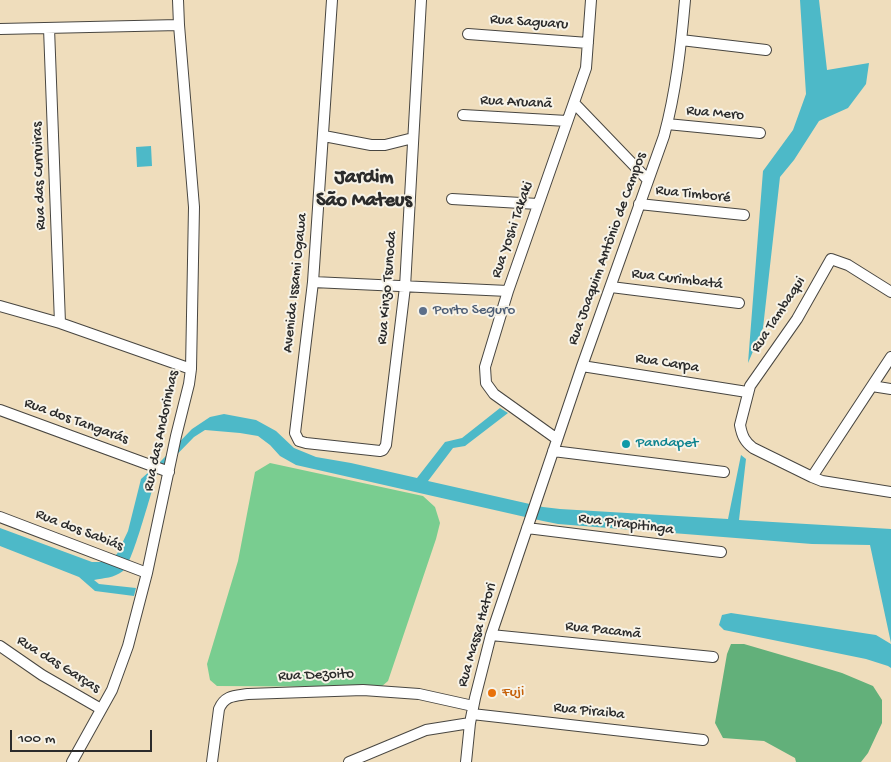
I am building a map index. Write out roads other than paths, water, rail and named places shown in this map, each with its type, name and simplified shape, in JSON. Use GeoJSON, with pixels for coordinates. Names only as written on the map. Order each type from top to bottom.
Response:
{"type":"FeatureCollection","features":[{"type":"Feature","properties":{"kind":"street","name":"Rua das Andorinhas"},"geometry":{"type":"LineString","coordinates":[[72,762],[112,690],[125,654],[147,573],[189,384],[191,369],[194,206],[178,0]]}},
{"type":"Feature","properties":{"kind":"street","name":"Avenida Issami Ogawa"},"geometry":{"type":"LineString","coordinates":[[332,0],[314,282],[296,431],[297,439],[306,444],[376,451]]}},
{"type":"Feature","properties":{"kind":"street","name":"Rua Kinzo Tsunoda"},"geometry":{"type":"LineString","coordinates":[[376,451],[383,450],[386,445],[405,287],[421,0]]}},
{"type":"Feature","properties":{"kind":"street","name":"Rua Yoshi Takaki"},"geometry":{"type":"LineString","coordinates":[[557,439],[494,394],[486,383],[485,367],[508,291],[586,68],[591,0]]}},
{"type":"Feature","properties":{"kind":"street","name":"Rua Joaquim Antônio de Campos"},"geometry":{"type":"LineString","coordinates":[[536,503],[582,366],[660,149],[672,106],[685,0]]}},
{"type":"Feature","properties":{"kind":"street"},"geometry":{"type":"LineString","coordinates":[[0,28],[179,25]]}},
{"type":"Feature","properties":{"kind":"street","name":"Rua das Curruiras"},"geometry":{"type":"LineString","coordinates":[[49,28],[60,323]]}},
{"type":"Feature","properties":{"kind":"street","name":"Rua Saguaru"},"geometry":{"type":"LineString","coordinates":[[468,34],[588,43]]}},
{"type":"Feature","properties":{"kind":"street"},"geometry":{"type":"LineString","coordinates":[[681,40],[766,50]]}},
{"type":"Feature","properties":{"kind":"street"},"geometry":{"type":"LineString","coordinates":[[574,103],[648,180]]}},
{"type":"Feature","properties":{"kind":"street","name":"Rua Aruanã"},"geometry":{"type":"LineString","coordinates":[[463,115],[567,121]]}},
{"type":"Feature","properties":{"kind":"street","name":"Rua Mero"},"geometry":{"type":"LineString","coordinates":[[667,124],[760,133]]}},
{"type":"Feature","properties":{"kind":"street"},"geometry":{"type":"LineString","coordinates":[[324,136],[371,145],[385,145],[413,138]]}},
{"type":"Feature","properties":{"kind":"street"},"geometry":{"type":"LineString","coordinates":[[452,199],[538,204]]}},
{"type":"Feature","properties":{"kind":"street","name":"Rua Timboré"},"geometry":{"type":"LineString","coordinates":[[639,204],[744,215]]}},
{"type":"Feature","properties":{"kind":"street","name":"Rua Tambaqui"},"geometry":{"type":"LineString","coordinates":[[812,477],[747,444],[740,425],[752,381],[797,320],[831,259],[848,265],[891,292]]}},
{"type":"Feature","properties":{"kind":"street"},"geometry":{"type":"LineString","coordinates":[[314,282],[508,291]]}},
{"type":"Feature","properties":{"kind":"street","name":"Rua Curimbatá"},"geometry":{"type":"LineString","coordinates":[[611,288],[738,303]]}},
{"type":"Feature","properties":{"kind":"street"},"geometry":{"type":"LineString","coordinates":[[0,306],[60,323],[191,369]]}},
{"type":"Feature","properties":{"kind":"street"},"geometry":{"type":"LineString","coordinates":[[891,357],[812,477],[828,483],[891,492]]}},
{"type":"Feature","properties":{"kind":"street","name":"Rua Carpa"},"geometry":{"type":"LineString","coordinates":[[582,366],[748,392]]}},
{"type":"Feature","properties":{"kind":"street"},"geometry":{"type":"LineString","coordinates":[[872,386],[891,389]]}},
{"type":"Feature","properties":{"kind":"street","name":"Rua dos Tangarás"},"geometry":{"type":"LineString","coordinates":[[0,410],[169,472]]}},
{"type":"Feature","properties":{"kind":"street"},"geometry":{"type":"LineString","coordinates":[[553,450],[724,472]]}},
{"type":"Feature","properties":{"kind":"street","name":"Rua Massa Hatori"},"geometry":{"type":"LineString","coordinates":[[466,762],[478,681],[491,635],[536,503]]}},
{"type":"Feature","properties":{"kind":"street","name":"Rua dos Sabiás"},"geometry":{"type":"LineString","coordinates":[[0,516],[147,573]]}},
{"type":"Feature","properties":{"kind":"street","name":"Rua Pirapitinga"},"geometry":{"type":"LineString","coordinates":[[529,524],[720,552]]}},
{"type":"Feature","properties":{"kind":"street","name":"Rua Pacamã"},"geometry":{"type":"LineString","coordinates":[[491,635],[713,657]]}},
{"type":"Feature","properties":{"kind":"street","name":"Rua das Garças"},"geometry":{"type":"LineString","coordinates":[[0,646],[42,675],[101,709]]}},
{"type":"Feature","properties":{"kind":"street","name":"Rua Dezoito"},"geometry":{"type":"LineString","coordinates":[[212,762],[218,709],[222,702],[238,695],[363,690],[419,694],[472,715]]}},
{"type":"Feature","properties":{"kind":"street"},"geometry":{"type":"LineString","coordinates":[[349,762],[426,730],[472,715]]}},
{"type":"Feature","properties":{"kind":"street","name":"Rua Piraiba"},"geometry":{"type":"LineString","coordinates":[[472,715],[703,740]]}},
{"type":"Feature","properties":{"kind":"water"},"geometry":{"type":"Polygon","coordinates":[[[800,0],[819,0],[827,70],[869,63],[866,84],[848,108],[819,121],[794,160],[780,177],[763,328],[748,363],[763,171],[793,130],[806,94],[800,0]]]}},
{"type":"Feature","properties":{"kind":"water"},"geometry":{"type":"Polygon","coordinates":[[[151,146],[152,166],[137,167],[136,147],[151,146]]]}},
{"type":"Feature","properties":{"kind":"water"},"geometry":{"type":"Polygon","coordinates":[[[500,408],[508,413],[465,446],[453,448],[428,481],[543,507],[728,519],[741,455],[746,459],[739,520],[891,529],[891,643],[870,545],[812,544],[558,524],[296,465],[280,456],[258,436],[240,433],[205,430],[194,437],[154,478],[153,488],[140,532],[127,566],[116,575],[94,580],[99,584],[136,588],[134,596],[95,591],[79,577],[0,546],[0,528],[92,562],[104,562],[117,554],[128,531],[141,479],[192,429],[210,417],[224,414],[256,420],[276,431],[294,448],[316,457],[417,478],[445,442],[462,438],[500,408]]]}},
{"type":"Feature","properties":{"kind":"water"},"geometry":{"type":"Polygon","coordinates":[[[731,613],[876,635],[891,644],[891,668],[866,659],[724,630],[719,625],[722,615],[731,613]]]}},
{"type":"Feature","properties":{"kind":"place","name":"Porto Seguro"},"geometry":{"type":"Point","coordinates":[423,311]}},
{"type":"Feature","properties":{"kind":"place","name":"Pandapet"},"geometry":{"type":"Point","coordinates":[626,444]}},
{"type":"Feature","properties":{"kind":"place","name":"Fuji"},"geometry":{"type":"Point","coordinates":[492,693]}},
{"type":"Feature","properties":{"kind":"district","name":"Jardim São Mateus"},"geometry":{"type":"Point","coordinates":[364,190]}}]}
